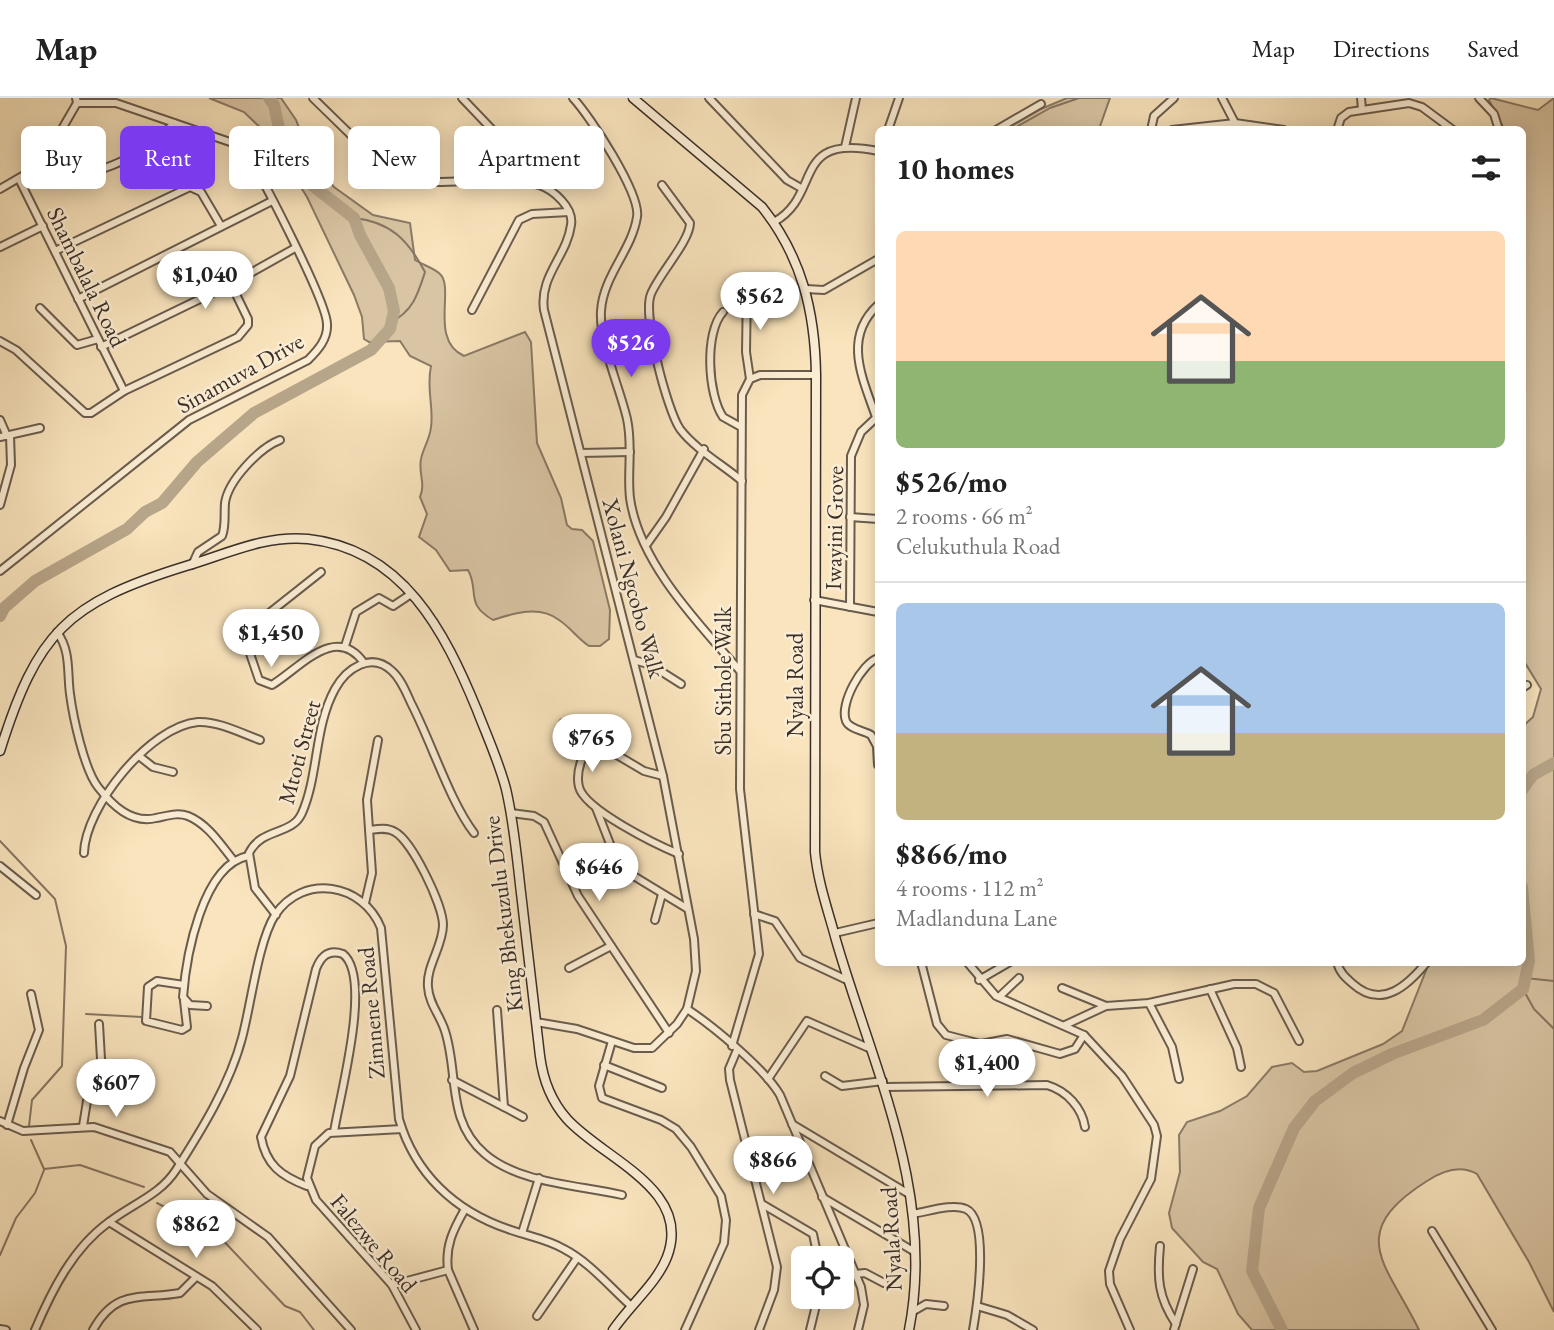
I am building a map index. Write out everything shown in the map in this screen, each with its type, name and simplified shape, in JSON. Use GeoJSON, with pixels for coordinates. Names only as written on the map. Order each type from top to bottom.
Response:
{"type":"FeatureCollection","features":[{"type":"Feature","properties":{"kind":"street"},"geometry":{"type":"LineString","coordinates":[[313,98],[394,177],[454,180]]}},
{"type":"Feature","properties":{"kind":"street"},"geometry":{"type":"LineString","coordinates":[[462,98],[489,126]]}},
{"type":"Feature","properties":{"kind":"street"},"geometry":{"type":"LineString","coordinates":[[573,98],[594,124],[638,207],[634,227],[610,275],[601,311],[629,426],[631,499],[647,544],[686,610],[740,671]]}},
{"type":"Feature","properties":{"kind":"street","name":"Nyala Road"},"geometry":{"type":"LineString","coordinates":[[633,98],[752,198],[774,222],[806,289],[815,330],[816,375],[815,852],[823,900],[884,1084],[905,1163],[915,1252],[909,1330]]}},
{"type":"Feature","properties":{"kind":"street"},"geometry":{"type":"LineString","coordinates":[[709,98],[787,180],[801,188]]}},
{"type":"Feature","properties":{"kind":"street"},"geometry":{"type":"LineString","coordinates":[[845,147],[856,98]]}},
{"type":"Feature","properties":{"kind":"street"},"geometry":{"type":"LineString","coordinates":[[889,126],[899,98]]}},
{"type":"Feature","properties":{"kind":"street"},"geometry":{"type":"LineString","coordinates":[[1152,126],[1154,116],[1174,98]]}},
{"type":"Feature","properties":{"kind":"street"},"geometry":{"type":"LineString","coordinates":[[1222,98],[1236,123]]}},
{"type":"Feature","properties":{"kind":"street"},"geometry":{"type":"LineString","coordinates":[[1361,98],[1362,108]]}},
{"type":"Feature","properties":{"kind":"street"},"geometry":{"type":"LineString","coordinates":[[1479,98],[1494,114],[1498,126]]}},
{"type":"Feature","properties":{"kind":"street"},"geometry":{"type":"LineString","coordinates":[[62,126],[76,100]]}},
{"type":"Feature","properties":{"kind":"street","name":"Sinamuva Drive"},"geometry":{"type":"LineString","coordinates":[[0,571],[189,420],[308,360],[319,349],[327,333],[327,321],[295,248],[248,157],[238,146],[116,103],[76,100]]}},
{"type":"Feature","properties":{"kind":"street"},"geometry":{"type":"LineString","coordinates":[[1339,126],[1346,113],[1362,108],[1414,103],[1447,126]]}},
{"type":"Feature","properties":{"kind":"street"},"geometry":{"type":"LineString","coordinates":[[1003,126],[1041,104]]}},
{"type":"Feature","properties":{"kind":"street"},"geometry":{"type":"LineString","coordinates":[[106,165],[150,147],[174,122]]}},
{"type":"Feature","properties":{"kind":"street"},"geometry":{"type":"LineString","coordinates":[[1229,126],[1236,123],[1257,126]]}},
{"type":"Feature","properties":{"kind":"street"},"geometry":{"type":"LineString","coordinates":[[774,222],[795,205],[816,162],[827,153],[845,147],[875,151]]}},
{"type":"Feature","properties":{"kind":"street"},"geometry":{"type":"LineString","coordinates":[[0,188],[19,179]]}},
{"type":"Feature","properties":{"kind":"street","name":"Shambalala Road"},"geometry":{"type":"LineString","coordinates":[[19,179],[124,391]]}},
{"type":"Feature","properties":{"kind":"street"},"geometry":{"type":"LineString","coordinates":[[662,186],[688,219],[690,229],[651,293],[646,310],[648,322],[676,422],[686,436],[742,481]]}},
{"type":"Feature","properties":{"kind":"street"},"geometry":{"type":"LineString","coordinates":[[55,251],[190,187],[201,192],[221,226]]}},
{"type":"Feature","properties":{"kind":"street"},"geometry":{"type":"LineString","coordinates":[[545,189],[569,212]]}},
{"type":"Feature","properties":{"kind":"street"},"geometry":{"type":"LineString","coordinates":[[78,299],[272,201]]}},
{"type":"Feature","properties":{"kind":"street"},"geometry":{"type":"LineString","coordinates":[[472,310],[519,220],[528,214],[569,212]]}},
{"type":"Feature","properties":{"kind":"street","name":"Xolani Ngcobo Walk"},"geometry":{"type":"LineString","coordinates":[[536,1022],[577,1029],[646,1050],[669,1033],[687,1009],[696,971],[688,909],[663,776],[542,300],[547,279],[570,230],[569,212]]}},
{"type":"Feature","properties":{"kind":"street"},"geometry":{"type":"LineString","coordinates":[[0,247],[43,226]]}},
{"type":"Feature","properties":{"kind":"street"},"geometry":{"type":"LineString","coordinates":[[101,347],[231,284],[295,248]]}},
{"type":"Feature","properties":{"kind":"street"},"geometry":{"type":"LineString","coordinates":[[806,289],[824,290],[875,261]]}},
{"type":"Feature","properties":{"kind":"street"},"geometry":{"type":"LineString","coordinates":[[0,341],[16,350],[85,412],[91,413],[124,391],[238,337],[244,331],[248,319],[231,284]]}},
{"type":"Feature","properties":{"kind":"street","name":"Sbu Sithole Walk"},"geometry":{"type":"LineString","coordinates":[[747,288],[747,362],[750,379],[742,395],[741,427],[741,807],[758,961],[729,1069],[777,1272],[772,1297],[759,1330]]}},
{"type":"Feature","properties":{"kind":"street"},"geometry":{"type":"LineString","coordinates":[[40,309],[77,345],[98,339]]}},
{"type":"Feature","properties":{"kind":"street"},"geometry":{"type":"LineString","coordinates":[[875,309],[864,323],[856,352],[875,412]]}},
{"type":"Feature","properties":{"kind":"street"},"geometry":{"type":"LineString","coordinates":[[723,312],[713,331],[711,386],[723,417],[741,427]]}},
{"type":"Feature","properties":{"kind":"street"},"geometry":{"type":"LineString","coordinates":[[750,379],[760,375],[816,375]]}},
{"type":"Feature","properties":{"kind":"street"},"geometry":{"type":"LineString","coordinates":[[870,400],[875,396]]}},
{"type":"Feature","properties":{"kind":"street","name":"Iwayini Grove"},"geometry":{"type":"LineString","coordinates":[[850,607],[850,517],[854,445],[861,432],[875,419]]}},
{"type":"Feature","properties":{"kind":"street"},"geometry":{"type":"LineString","coordinates":[[0,420],[6,436],[13,444],[11,465],[0,505]]}},
{"type":"Feature","properties":{"kind":"street"},"geometry":{"type":"LineString","coordinates":[[6,436],[40,428]]}},
{"type":"Feature","properties":{"kind":"street"},"geometry":{"type":"LineString","coordinates":[[192,565],[198,552],[222,536],[225,500],[231,488],[264,450],[280,440]]}},
{"type":"Feature","properties":{"kind":"street"},"geometry":{"type":"LineString","coordinates":[[647,544],[666,517],[704,449]]}},
{"type":"Feature","properties":{"kind":"street"},"geometry":{"type":"LineString","coordinates":[[581,453],[630,452]]}},
{"type":"Feature","properties":{"kind":"street"},"geometry":{"type":"LineString","coordinates":[[850,517],[875,519]]}},
{"type":"Feature","properties":{"kind":"street","name":"King Bhekuzulu Drive"},"geometry":{"type":"LineString","coordinates":[[0,751],[25,679],[57,632],[78,613],[113,592],[267,541],[311,540],[338,545],[372,560],[411,594],[443,635],[453,653],[498,764],[511,813],[544,1077],[563,1114],[582,1134],[652,1189],[669,1214],[672,1236],[667,1258],[613,1330]]}},
{"type":"Feature","properties":{"kind":"street"},"geometry":{"type":"LineString","coordinates":[[321,572],[249,629],[246,642],[259,680],[269,685],[330,647],[345,646],[357,653],[365,663],[388,668],[400,681],[429,737],[464,819],[474,833]]}},
{"type":"Feature","properties":{"kind":"street"},"geometry":{"type":"LineString","coordinates":[[345,646],[356,612],[379,597],[393,606],[411,594]]}},
{"type":"Feature","properties":{"kind":"street"},"geometry":{"type":"LineString","coordinates":[[814,600],[875,611]]}},
{"type":"Feature","properties":{"kind":"street"},"geometry":{"type":"LineString","coordinates":[[57,632],[66,646],[71,698],[89,771],[106,796],[135,819],[146,820],[175,814],[193,818],[204,826],[234,860]]}},
{"type":"Feature","properties":{"kind":"street"},"geometry":{"type":"LineString","coordinates":[[875,659],[867,663],[860,673],[849,697],[846,719],[849,725],[874,738],[875,745]]}},
{"type":"Feature","properties":{"kind":"street"},"geometry":{"type":"LineString","coordinates":[[634,660],[651,665],[681,684]]}},
{"type":"Feature","properties":{"kind":"street","name":"Mtoti Street"},"geometry":{"type":"LineString","coordinates":[[248,856],[263,836],[291,827],[299,818],[308,794],[329,701],[345,675],[365,663]]}},
{"type":"Feature","properties":{"kind":"street"},"geometry":{"type":"LineString","coordinates":[[84,853],[87,827],[106,796],[139,756],[168,731],[195,722],[213,723],[260,740]]}},
{"type":"Feature","properties":{"kind":"street"},"geometry":{"type":"LineString","coordinates":[[563,723],[644,771],[663,776]]}},
{"type":"Feature","properties":{"kind":"street"},"geometry":{"type":"LineString","coordinates":[[35,1330],[70,1263],[109,1222],[155,1193],[181,1162],[237,1055],[269,929],[276,915],[293,897],[315,888],[345,891],[365,903],[372,879],[368,800],[378,740]]}},
{"type":"Feature","properties":{"kind":"street"},"geometry":{"type":"LineString","coordinates":[[590,740],[582,758],[578,781],[583,795],[596,808],[678,854]]}},
{"type":"Feature","properties":{"kind":"street"},"geometry":{"type":"LineString","coordinates":[[139,756],[153,767],[173,772]]}},
{"type":"Feature","properties":{"kind":"street"},"geometry":{"type":"LineString","coordinates":[[596,808],[619,867],[688,909]]}},
{"type":"Feature","properties":{"kind":"street"},"geometry":{"type":"LineString","coordinates":[[511,813],[534,816],[544,822],[578,896],[669,1033]]}},
{"type":"Feature","properties":{"kind":"street"},"geometry":{"type":"LineString","coordinates":[[369,830],[386,829],[401,836],[440,907],[442,934],[429,974],[428,989],[446,1034],[458,1113],[478,1146],[502,1164],[539,1178],[622,1195]]}},
{"type":"Feature","properties":{"kind":"street"},"geometry":{"type":"LineString","coordinates":[[184,985],[157,981],[148,987],[146,1021],[152,1025],[182,1030],[187,1027],[184,985],[206,897],[234,860],[248,856],[255,888],[276,915]]}},
{"type":"Feature","properties":{"kind":"street"},"geometry":{"type":"LineString","coordinates":[[0,866],[36,895]]}},
{"type":"Feature","properties":{"kind":"street"},"geometry":{"type":"LineString","coordinates":[[654,920],[662,894]]}},
{"type":"Feature","properties":{"kind":"street","name":"Zimnene Road"},"geometry":{"type":"LineString","coordinates":[[365,903],[378,921],[383,940],[396,1104],[402,1129],[437,1187],[465,1209],[552,1243],[577,1258],[630,1305]]}},
{"type":"Feature","properties":{"kind":"street"},"geometry":{"type":"LineString","coordinates":[[754,914],[775,922],[800,958],[849,981]]}},
{"type":"Feature","properties":{"kind":"street"},"geometry":{"type":"LineString","coordinates":[[835,933],[875,924]]}},
{"type":"Feature","properties":{"kind":"street"},"geometry":{"type":"LineString","coordinates":[[569,968],[611,946]]}},
{"type":"Feature","properties":{"kind":"street"},"geometry":{"type":"LineString","coordinates":[[307,1185],[277,1171],[270,1162],[261,1137],[290,1076],[316,969],[324,956],[332,952],[343,954],[350,964],[355,1018],[334,1132],[402,1129]]}},
{"type":"Feature","properties":{"kind":"street"},"geometry":{"type":"LineString","coordinates":[[922,966],[937,1024],[942,1032],[951,1037],[981,1045],[1007,1039],[1060,1054],[1075,1049],[1084,1035]]}},
{"type":"Feature","properties":{"kind":"street"},"geometry":{"type":"LineString","coordinates":[[970,966],[979,979],[999,997],[1065,1024],[1084,1035],[1129,1085],[1151,1119],[1157,1136],[1151,1179],[1120,1239],[1109,1271],[1111,1288],[1130,1330]]}},
{"type":"Feature","properties":{"kind":"street"},"geometry":{"type":"LineString","coordinates":[[979,979],[1003,966]]}},
{"type":"Feature","properties":{"kind":"street"},"geometry":{"type":"LineString","coordinates":[[1338,966],[1357,987],[1380,995],[1407,986],[1424,966]]}},
{"type":"Feature","properties":{"kind":"street"},"geometry":{"type":"LineString","coordinates":[[999,997],[1018,978]]}},
{"type":"Feature","properties":{"kind":"street"},"geometry":{"type":"LineString","coordinates":[[1065,1024],[1106,1006],[1149,1003],[1241,984],[1269,988],[1299,1041]]}},
{"type":"Feature","properties":{"kind":"street"},"geometry":{"type":"LineString","coordinates":[[1062,988],[1106,1006]]}},
{"type":"Feature","properties":{"kind":"street"},"geometry":{"type":"LineString","coordinates":[[1210,989],[1237,1048],[1241,1067]]}},
{"type":"Feature","properties":{"kind":"street"},"geometry":{"type":"LineString","coordinates":[[31,994],[40,1021],[3,1123],[23,1131],[34,1132],[83,1126],[161,1147],[181,1162],[206,1194],[268,1237],[351,1330]]}},
{"type":"Feature","properties":{"kind":"street"},"geometry":{"type":"LineString","coordinates":[[184,1001],[190,1005],[207,1006]]}},
{"type":"Feature","properties":{"kind":"street"},"geometry":{"type":"LineString","coordinates":[[1149,1003],[1172,1047],[1179,1079]]}},
{"type":"Feature","properties":{"kind":"street"},"geometry":{"type":"LineString","coordinates":[[687,1009],[735,1048],[768,1079],[780,1096],[855,1274],[864,1305],[858,1330]]}},
{"type":"Feature","properties":{"kind":"street"},"geometry":{"type":"LineString","coordinates":[[498,1010],[504,1107]]}},
{"type":"Feature","properties":{"kind":"street"},"geometry":{"type":"LineString","coordinates":[[768,1079],[807,1021],[871,1049]]}},
{"type":"Feature","properties":{"kind":"street"},"geometry":{"type":"LineString","coordinates":[[83,1126],[87,1101],[101,1059],[99,1024]]}},
{"type":"Feature","properties":{"kind":"street"},"geometry":{"type":"LineString","coordinates":[[612,1041],[599,1086],[602,1098],[662,1120],[676,1129],[691,1147],[723,1204],[724,1243],[685,1330]]}},
{"type":"Feature","properties":{"kind":"street"},"geometry":{"type":"LineString","coordinates":[[604,1065],[662,1088]]}},
{"type":"Feature","properties":{"kind":"street"},"geometry":{"type":"LineString","coordinates":[[825,1076],[842,1086],[1047,1085],[1057,1089],[1080,1109],[1085,1127]]}},
{"type":"Feature","properties":{"kind":"street"},"geometry":{"type":"LineString","coordinates":[[452,1080],[523,1117]]}},
{"type":"Feature","properties":{"kind":"street"},"geometry":{"type":"LineString","coordinates":[[792,1124],[909,1194]]}},
{"type":"Feature","properties":{"kind":"street","name":"Falezwe Road"},"geometry":{"type":"LineString","coordinates":[[334,1132],[323,1137],[315,1146],[308,1168],[307,1185],[316,1200],[392,1285],[416,1330]]}},
{"type":"Feature","properties":{"kind":"street"},"geometry":{"type":"LineString","coordinates":[[522,1233],[539,1178]]}},
{"type":"Feature","properties":{"kind":"street"},"geometry":{"type":"LineString","coordinates":[[822,1197],[915,1252]]}},
{"type":"Feature","properties":{"kind":"street"},"geometry":{"type":"LineString","coordinates":[[761,1204],[813,1234],[816,1246]]}},
{"type":"Feature","properties":{"kind":"street"},"geometry":{"type":"LineString","coordinates":[[912,1214],[956,1207],[974,1215],[980,1247],[973,1330]]}},
{"type":"Feature","properties":{"kind":"street"},"geometry":{"type":"LineString","coordinates":[[465,1209],[449,1242],[448,1270],[474,1330]]}},
{"type":"Feature","properties":{"kind":"street"},"geometry":{"type":"LineString","coordinates":[[109,1222],[221,1293],[257,1330]]}},
{"type":"Feature","properties":{"kind":"street"},"geometry":{"type":"LineString","coordinates":[[1432,1231],[1492,1330]]}},
{"type":"Feature","properties":{"kind":"street"},"geometry":{"type":"LineString","coordinates":[[1160,1246],[1157,1284],[1163,1304],[1175,1327]]}},
{"type":"Feature","properties":{"kind":"street"},"geometry":{"type":"LineString","coordinates":[[537,1316],[577,1258]]}},
{"type":"Feature","properties":{"kind":"street"},"geometry":{"type":"LineString","coordinates":[[1175,1327],[1193,1269]]}},
{"type":"Feature","properties":{"kind":"street"},"geometry":{"type":"LineString","coordinates":[[392,1285],[448,1270]]}},
{"type":"Feature","properties":{"kind":"street"},"geometry":{"type":"LineString","coordinates":[[855,1274],[865,1273],[884,1283]]}},
{"type":"Feature","properties":{"kind":"street"},"geometry":{"type":"LineString","coordinates":[[93,1330],[106,1314],[129,1298],[180,1293],[197,1277]]}},
{"type":"Feature","properties":{"kind":"street"},"geometry":{"type":"LineString","coordinates":[[912,1312],[926,1304],[944,1306]]}},
{"type":"Feature","properties":{"kind":"street"},"geometry":{"type":"LineString","coordinates":[[977,1306],[1007,1315],[1033,1330]]}},
{"type":"Feature","properties":{"kind":"street"},"geometry":{"type":"LineString","coordinates":[[810,1330],[815,1309]]}},
{"type":"Feature","properties":{"kind":"street"},"geometry":{"type":"LineString","coordinates":[[0,1329],[6,1330]]}},
{"type":"Feature","properties":{"kind":"shaded area"},"geometry":{"type":"Polygon","coordinates":[[[209,98],[281,98],[298,126],[259,126],[244,112],[209,98]]]}},
{"type":"Feature","properties":{"kind":"shaded area"},"geometry":{"type":"Polygon","coordinates":[[[1067,98],[1110,98],[1100,126],[1011,126],[1067,98]]]}},
{"type":"Feature","properties":{"kind":"shaded area"},"geometry":{"type":"Polygon","coordinates":[[[1491,98],[1538,110],[1554,98],[1554,1312],[1529,1262],[1477,1174],[1458,1169],[1433,1177],[1401,1200],[1386,1218],[1379,1234],[1380,1251],[1386,1268],[1419,1330],[1252,1330],[1238,1314],[1217,1269],[1203,1262],[1172,1228],[1169,1213],[1180,1172],[1179,1135],[1187,1122],[1220,1111],[1247,1096],[1272,1067],[1292,1063],[1304,1072],[1317,1071],[1383,1044],[1402,1031],[1428,966],[1526,966],[1526,723],[1533,717],[1541,689],[1526,665],[1526,126],[1502,126],[1489,100],[1491,98]]]}},
{"type":"Feature","properties":{"kind":"shaded area"},"geometry":{"type":"Polygon","coordinates":[[[334,187],[373,215],[410,223],[415,260],[438,272],[444,281],[445,327],[454,348],[464,356],[525,332],[531,342],[537,443],[561,498],[567,525],[572,529],[582,530],[593,541],[610,610],[609,639],[600,646],[589,646],[563,623],[544,613],[518,613],[493,620],[484,614],[476,603],[468,570],[450,571],[436,550],[419,537],[427,514],[420,497],[420,464],[431,427],[431,366],[410,356],[400,341],[369,342],[364,339],[362,317],[354,295],[302,189],[334,187]]]}},
{"type":"Feature","properties":{"kind":"waterway"},"geometry":{"type":"LineString","coordinates":[[0,616],[4,608],[35,581],[127,529],[145,512],[162,503],[197,462],[254,413],[371,350],[390,329],[394,311],[389,288],[360,235],[354,218],[303,178],[284,151],[274,105],[269,98]]}},
{"type":"Feature","properties":{"kind":"waterway"},"geometry":{"type":"LineString","coordinates":[[1018,126],[1050,108],[1079,98]]}},
{"type":"Feature","properties":{"kind":"waterway"},"geometry":{"type":"LineString","coordinates":[[354,218],[378,224],[397,234],[425,272],[410,307],[391,322]]}},
{"type":"Feature","properties":{"kind":"waterway"},"geometry":{"type":"LineString","coordinates":[[1526,785],[1533,775],[1554,763]]}},
{"type":"Feature","properties":{"kind":"waterway"},"geometry":{"type":"LineString","coordinates":[[0,841],[55,899],[66,946],[62,1066],[32,1100],[29,1126]]}},
{"type":"Feature","properties":{"kind":"waterway"},"geometry":{"type":"LineString","coordinates":[[1282,1330],[1252,1271],[1259,1208],[1294,1128],[1315,1101],[1353,1073],[1392,1054],[1483,1020],[1523,989],[1529,961],[1526,929]]}},
{"type":"Feature","properties":{"kind":"waterway"},"geometry":{"type":"LineString","coordinates":[[1525,978],[1554,981]]}},
{"type":"Feature","properties":{"kind":"waterway"},"geometry":{"type":"LineString","coordinates":[[1523,989],[1534,1009],[1554,1029]]}},
{"type":"Feature","properties":{"kind":"waterway"},"geometry":{"type":"LineString","coordinates":[[86,1014],[142,1017]]}},
{"type":"Feature","properties":{"kind":"waterway"},"geometry":{"type":"LineString","coordinates":[[31,1140],[44,1169],[80,1165],[144,1187]]}},
{"type":"Feature","properties":{"kind":"waterway"},"geometry":{"type":"LineString","coordinates":[[0,1255],[16,1218],[35,1193],[44,1170]]}},
{"type":"Feature","properties":{"kind":"waterway"},"geometry":{"type":"LineString","coordinates":[[157,1203],[217,1234],[285,1306],[300,1312],[314,1330]]}}]}
